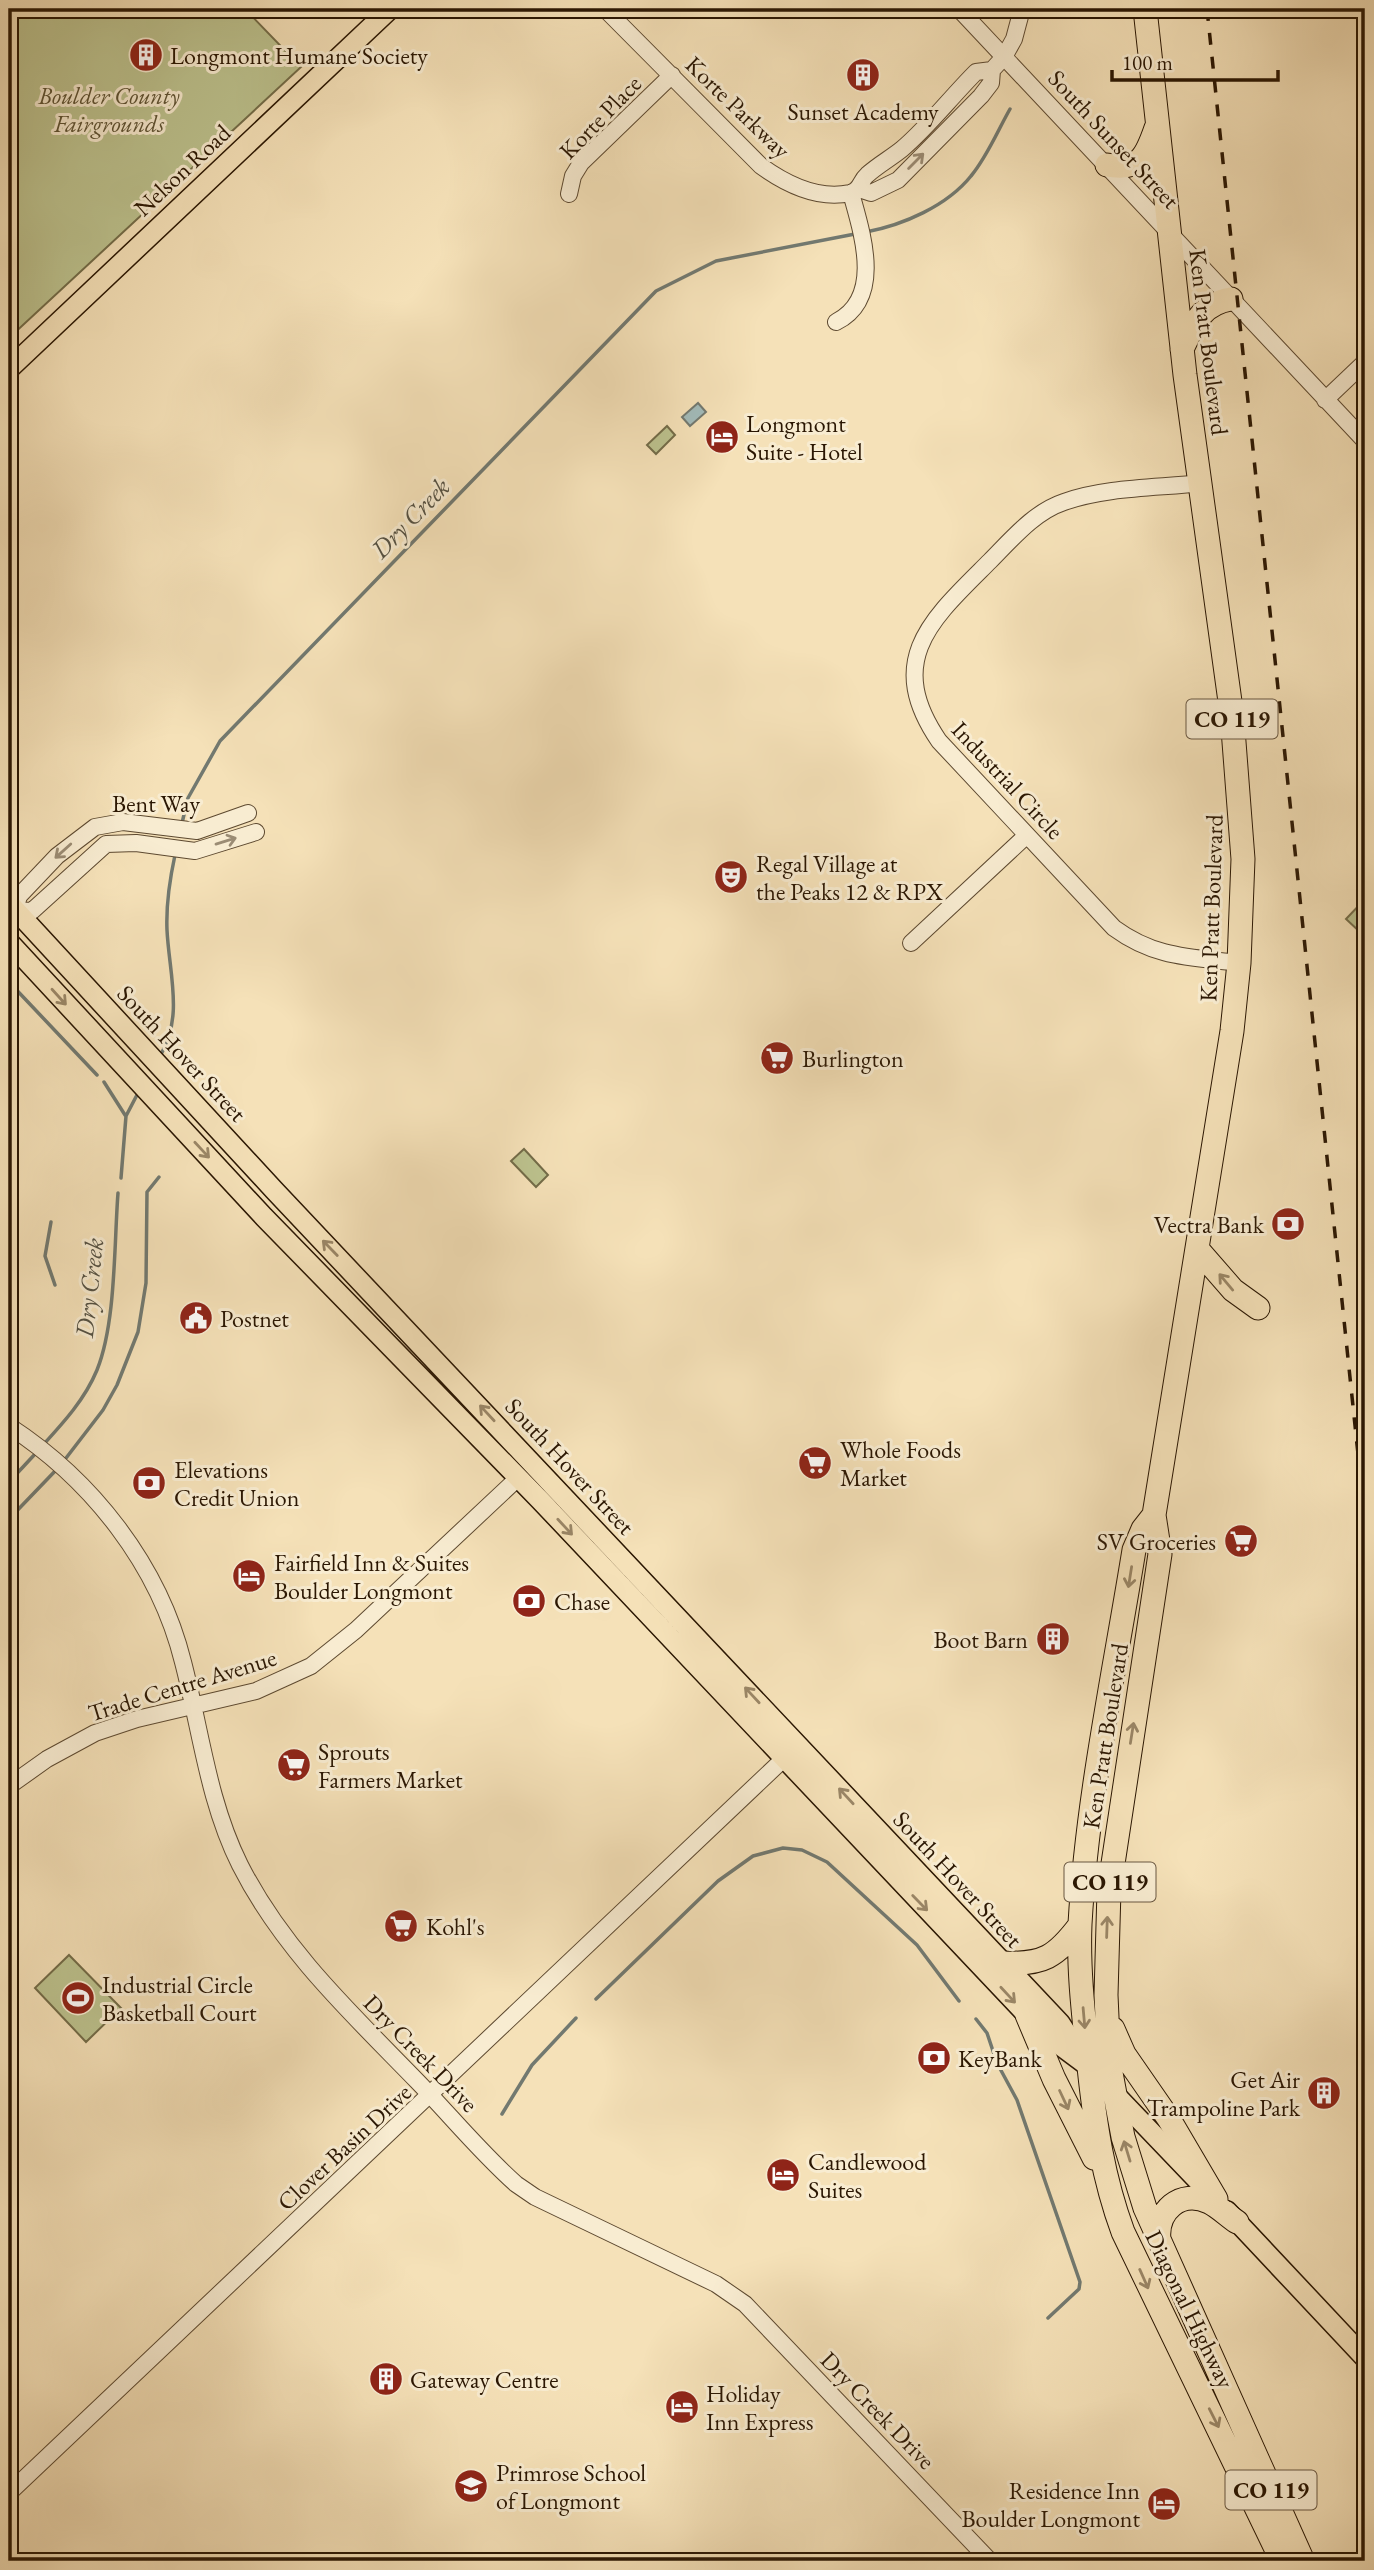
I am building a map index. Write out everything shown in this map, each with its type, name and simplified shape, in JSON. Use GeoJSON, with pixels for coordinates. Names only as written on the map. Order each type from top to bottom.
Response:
{"type":"FeatureCollection","features":[{"type":"Feature","properties":{"kind":"highway","name":"Ken Pratt Boulevard"},"geometry":{"type":"LineString","coordinates":[[1114,2093],[1105,1995],[1113,1854],[1160,1554],[1154,1515],[1199,1251],[1232,1031],[1240,962],[1243,892],[1241,803],[1202,483],[1182,349],[1145,9]]}},
{"type":"Feature","properties":{"kind":"highway"},"geometry":{"type":"LineString","coordinates":[[1107,165],[1124,168],[1134,165],[1144,156],[1158,122]]}},
{"type":"Feature","properties":{"kind":"highway"},"geometry":{"type":"LineString","coordinates":[[1182,349],[1204,309],[1231,299]]}},
{"type":"Feature","properties":{"kind":"highway"},"geometry":{"type":"LineString","coordinates":[[1199,1251],[1233,1290],[1258,1308]]}},
{"type":"Feature","properties":{"kind":"highway","name":"Ken Pratt Boulevard"},"geometry":{"type":"LineString","coordinates":[[1089,2067],[1080,1971],[1080,1925],[1088,1842],[1134,1550],[1143,1529],[1154,1515]]}},
{"type":"Feature","properties":{"kind":"highway"},"geometry":{"type":"LineString","coordinates":[[1003,1963],[1043,1961],[1059,1950],[1080,1925]]}},
{"type":"Feature","properties":{"kind":"highway"},"geometry":{"type":"LineString","coordinates":[[1105,1995],[1113,2029],[1124,2054],[1169,2119],[1216,2200]]}},
{"type":"Feature","properties":{"kind":"highway"},"geometry":{"type":"LineString","coordinates":[[1027,2015],[1071,2115],[1105,2180]]}},
{"type":"Feature","properties":{"kind":"highway","name":"Diagonal Highway"},"geometry":{"type":"LineString","coordinates":[[1089,2067],[1105,2180],[1147,2286],[1282,2561]]}},
{"type":"Feature","properties":{"kind":"highway","name":"Diagonal Highway"},"geometry":{"type":"LineString","coordinates":[[1114,2093],[1132,2168],[1159,2243],[1303,2561]]}},
{"type":"Feature","properties":{"kind":"highway"},"geometry":{"type":"LineString","coordinates":[[1159,2243],[1160,2219],[1171,2205],[1181,2199],[1196,2198],[1212,2203],[1237,2222]]}},
{"type":"Feature","properties":{"kind":"main road","name":"Nelson Road"},"geometry":{"type":"LineString","coordinates":[[9,369],[390,9]]}},
{"type":"Feature","properties":{"kind":"main road","name":"South Hover Street"},"geometry":{"type":"LineString","coordinates":[[11,909],[1060,2023],[1089,2067]]}},
{"type":"Feature","properties":{"kind":"main road","name":"South Hover Street"},"geometry":{"type":"LineString","coordinates":[[9,942],[137,1082],[518,1478],[1046,2035],[1089,2067],[1365,2358]]}},
{"type":"Feature","properties":{"kind":"main road"},"geometry":{"type":"LineString","coordinates":[[518,1478],[533,1463]]}},
{"type":"Feature","properties":{"kind":"street","name":"Korte Parkway"},"geometry":{"type":"LineString","coordinates":[[605,9],[761,166],[780,180],[803,190],[827,194],[855,191]]}},
{"type":"Feature","properties":{"kind":"street","name":"South Sunset Street"},"geometry":{"type":"LineString","coordinates":[[959,9],[1292,364]]}},
{"type":"Feature","properties":{"kind":"street"},"geometry":{"type":"LineString","coordinates":[[836,322],[850,315],[861,297],[867,277],[855,191],[864,177],[904,148],[976,72],[992,70],[1004,57],[1022,9]]}},
{"type":"Feature","properties":{"kind":"street","name":"Korte Place"},"geometry":{"type":"LineString","coordinates":[[569,194],[573,176],[581,163],[673,75]]}},
{"type":"Feature","properties":{"kind":"street","name":"South Sunset Street"},"geometry":{"type":"LineString","coordinates":[[1250,318],[1365,441]]}},
{"type":"Feature","properties":{"kind":"street"},"geometry":{"type":"LineString","coordinates":[[1325,400],[1365,362]]}},
{"type":"Feature","properties":{"kind":"street","name":"Industrial Circle"},"geometry":{"type":"LineString","coordinates":[[1202,483],[1081,496],[1045,511],[1024,527],[937,614],[924,634],[914,675],[917,699],[925,722],[939,741],[1114,928],[1134,943],[1158,953],[1240,962]]}},
{"type":"Feature","properties":{"kind":"street","name":"Bent Way"},"geometry":{"type":"LineString","coordinates":[[248,813],[197,831],[123,822],[95,827],[57,856],[19,896],[11,909],[32,911],[106,844],[123,842],[195,850],[256,831]]}},
{"type":"Feature","properties":{"kind":"street"},"geometry":{"type":"LineString","coordinates":[[911,943],[1027,835]]}},
{"type":"Feature","properties":{"kind":"street","name":"Dry Creek Drive"},"geometry":{"type":"LineString","coordinates":[[9,1426],[48,1452],[107,1513],[153,1581],[173,1628],[217,1807],[232,1847],[257,1896],[297,1953],[495,2165],[525,2191],[716,2284],[745,2304],[990,2561]]}},
{"type":"Feature","properties":{"kind":"street","name":"Trade Centre Avenue"},"geometry":{"type":"LineString","coordinates":[[9,1786],[47,1759],[95,1733],[267,1687],[323,1658],[518,1478]]}},
{"type":"Feature","properties":{"kind":"street","name":"Clover Basin Drive"},"geometry":{"type":"LineString","coordinates":[[9,2493],[799,1745]]}},
{"type":"Feature","properties":{"kind":"green space","name":"Boulder County Fairgrounds"},"geometry":{"type":"Polygon","coordinates":[[[9,9],[245,9],[301,67],[9,338],[9,9]]]}},
{"type":"Feature","properties":{"kind":"green space"},"geometry":{"type":"Polygon","coordinates":[[[667,426],[675,435],[656,454],[647,445],[667,426]]]}},
{"type":"Feature","properties":{"kind":"green space"},"geometry":{"type":"Polygon","coordinates":[[[1365,899],[1365,927],[1360,932],[1346,919],[1365,899]]]}},
{"type":"Feature","properties":{"kind":"green space"},"geometry":{"type":"Polygon","coordinates":[[[524,1149],[548,1175],[536,1187],[511,1161],[524,1149]]]}},
{"type":"Feature","properties":{"kind":"green space","name":"Industrial Circle Basketball Court"},"geometry":{"type":"Polygon","coordinates":[[[69,1955],[121,2008],[86,2042],[35,1988],[69,1955]]]}},
{"type":"Feature","properties":{"kind":"water"},"geometry":{"type":"Polygon","coordinates":[[[698,403],[706,412],[690,426],[682,417],[698,403]]]}},
{"type":"Feature","properties":{"kind":"waterway","name":"Dry Creek"},"geometry":{"type":"LineString","coordinates":[[866,232],[895,225],[923,213],[961,187],[982,160],[1010,109]]}},
{"type":"Feature","properties":{"kind":"waterway","name":"Dry Creek"},"geometry":{"type":"LineString","coordinates":[[182,823],[188,798],[220,741],[656,291],[716,261],[855,234]]}},
{"type":"Feature","properties":{"kind":"waterway","name":"Dry Creek"},"geometry":{"type":"LineString","coordinates":[[160,1056],[167,1041],[173,1010],[167,921],[175,855]]}},
{"type":"Feature","properties":{"kind":"waterway"},"geometry":{"type":"LineString","coordinates":[[9,982],[97,1075]]}},
{"type":"Feature","properties":{"kind":"waterway"},"geometry":{"type":"LineString","coordinates":[[104,1082],[125,1115]]}},
{"type":"Feature","properties":{"kind":"waterway","name":"Dry Creek"},"geometry":{"type":"LineString","coordinates":[[121,1178],[126,1116],[138,1093]]}},
{"type":"Feature","properties":{"kind":"waterway"},"geometry":{"type":"LineString","coordinates":[[63,1462],[103,1410],[117,1385],[138,1332],[146,1283],[147,1192],[159,1177]]}},
{"type":"Feature","properties":{"kind":"waterway","name":"Dry Creek"},"geometry":{"type":"LineString","coordinates":[[43,1445],[86,1391],[103,1351],[111,1307],[118,1193]]}},
{"type":"Feature","properties":{"kind":"waterway"},"geometry":{"type":"LineString","coordinates":[[51,1222],[45,1256],[55,1285]]}},
{"type":"Feature","properties":{"kind":"waterway","name":"Dry Creek"},"geometry":{"type":"LineString","coordinates":[[9,1482],[36,1453]]}},
{"type":"Feature","properties":{"kind":"waterway"},"geometry":{"type":"LineString","coordinates":[[9,1519],[58,1468]]}},
{"type":"Feature","properties":{"kind":"waterway"},"geometry":{"type":"LineString","coordinates":[[596,1999],[718,1881],[753,1856],[783,1848],[802,1850],[827,1862],[917,1945],[959,2001]]}},
{"type":"Feature","properties":{"kind":"waterway"},"geometry":{"type":"LineString","coordinates":[[502,2114],[532,2065],[576,2018]]}},
{"type":"Feature","properties":{"kind":"waterway"},"geometry":{"type":"LineString","coordinates":[[976,2019],[987,2033],[997,2063],[1017,2100],[1080,2282],[1079,2289],[1048,2318]]}},
{"type":"Feature","properties":{"kind":"railway"},"geometry":{"type":"LineString","coordinates":[[1207,9],[1365,1521]]}},
{"type":"Feature","properties":{"kind":"place","name":"Longmont Humane Society"},"geometry":{"type":"Point","coordinates":[146,55]}},
{"type":"Feature","properties":{"kind":"place","name":"Sunset Academy"},"geometry":{"type":"Point","coordinates":[863,75]}},
{"type":"Feature","properties":{"kind":"place","name":"Longmont Suite - Hotel"},"geometry":{"type":"Point","coordinates":[722,437]}},
{"type":"Feature","properties":{"kind":"place","name":"Regal Village at the Peaks 12 & RPX"},"geometry":{"type":"Point","coordinates":[731,877]}},
{"type":"Feature","properties":{"kind":"place","name":"Burlington"},"geometry":{"type":"Point","coordinates":[777,1058]}},
{"type":"Feature","properties":{"kind":"place","name":"Vectra Bank"},"geometry":{"type":"Point","coordinates":[1288,1224]}},
{"type":"Feature","properties":{"kind":"place","name":"Postnet"},"geometry":{"type":"Point","coordinates":[196,1318]}},
{"type":"Feature","properties":{"kind":"place","name":"Whole Foods Market"},"geometry":{"type":"Point","coordinates":[815,1463]}},
{"type":"Feature","properties":{"kind":"place","name":"Elevations Credit Union"},"geometry":{"type":"Point","coordinates":[149,1483]}},
{"type":"Feature","properties":{"kind":"place","name":"SV Groceries"},"geometry":{"type":"Point","coordinates":[1241,1541]}},
{"type":"Feature","properties":{"kind":"place","name":"Fairfield Inn & Suites Boulder Longmont"},"geometry":{"type":"Point","coordinates":[249,1576]}},
{"type":"Feature","properties":{"kind":"place","name":"Chase"},"geometry":{"type":"Point","coordinates":[529,1601]}},
{"type":"Feature","properties":{"kind":"place","name":"Boot Barn"},"geometry":{"type":"Point","coordinates":[1053,1639]}},
{"type":"Feature","properties":{"kind":"place","name":"Sprouts Farmers Market"},"geometry":{"type":"Point","coordinates":[294,1765]}},
{"type":"Feature","properties":{"kind":"place","name":"Kohl's"},"geometry":{"type":"Point","coordinates":[401,1926]}},
{"type":"Feature","properties":{"kind":"place","name":"Industrial Circle Basketball Court"},"geometry":{"type":"Point","coordinates":[78,1998]}},
{"type":"Feature","properties":{"kind":"place","name":"KeyBank"},"geometry":{"type":"Point","coordinates":[934,2058]}},
{"type":"Feature","properties":{"kind":"place","name":"Get Air Trampoline Park"},"geometry":{"type":"Point","coordinates":[1324,2093]}},
{"type":"Feature","properties":{"kind":"place","name":"Candlewood Suites"},"geometry":{"type":"Point","coordinates":[783,2175]}},
{"type":"Feature","properties":{"kind":"place","name":"Gateway Centre"},"geometry":{"type":"Point","coordinates":[386,2379]}},
{"type":"Feature","properties":{"kind":"place","name":"Holiday Inn Express"},"geometry":{"type":"Point","coordinates":[682,2407]}},
{"type":"Feature","properties":{"kind":"place","name":"Primrose School of Longmont"},"geometry":{"type":"Point","coordinates":[471,2486]}},
{"type":"Feature","properties":{"kind":"place","name":"Residence Inn Boulder Longmont"},"geometry":{"type":"Point","coordinates":[1164,2504]}}]}
